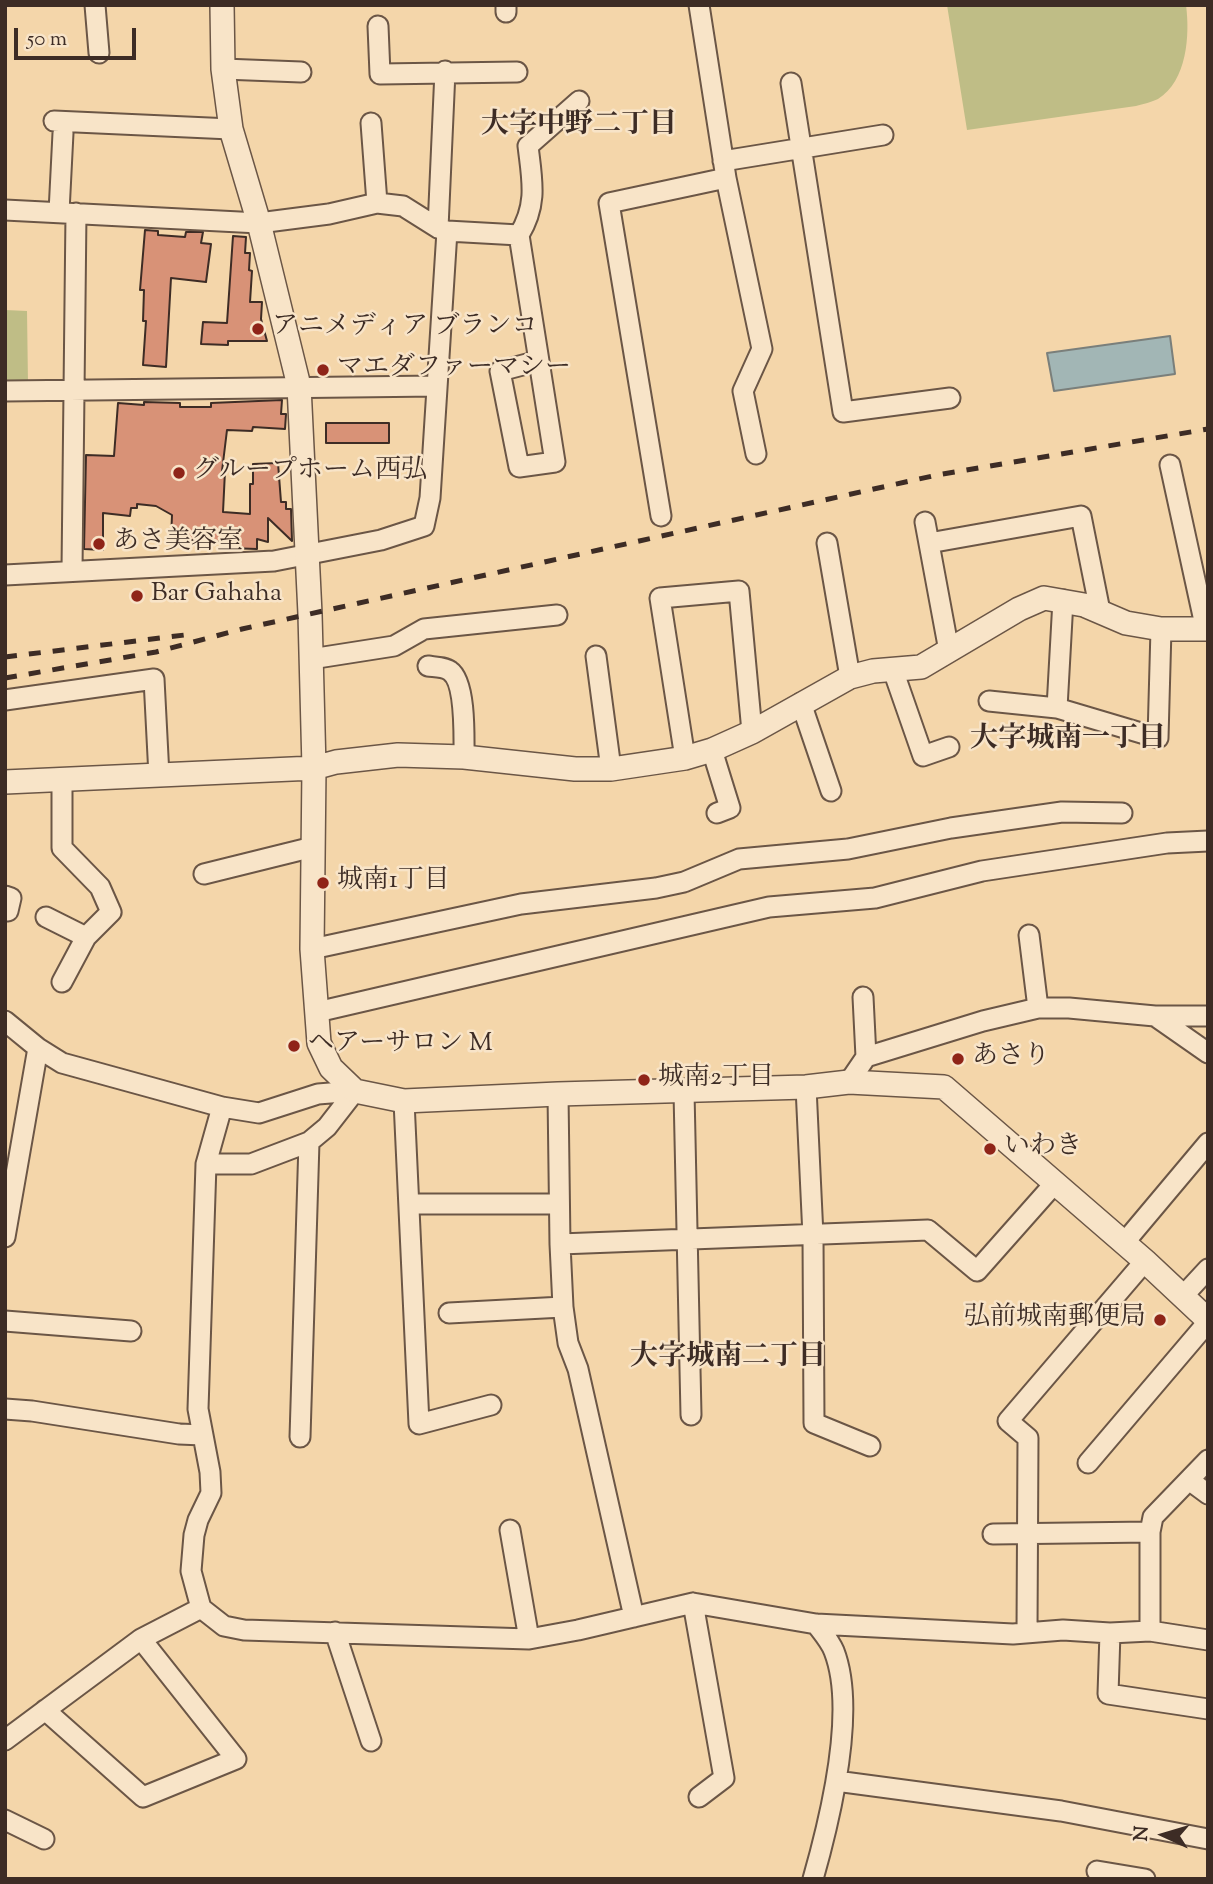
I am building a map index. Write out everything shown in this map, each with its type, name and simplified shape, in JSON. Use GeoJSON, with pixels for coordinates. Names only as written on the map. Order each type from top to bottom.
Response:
{"type":"FeatureCollection","features":[{"type":"Feature","properties":{"kind":"street"},"geometry":{"type":"LineString","coordinates":[[96,5],[99,53]]}},
{"type":"Feature","properties":{"kind":"street"},"geometry":{"type":"LineString","coordinates":[[222,5],[223,69],[231,129],[259,223],[299,386],[314,768],[312,949],[319,1043],[331,1068],[355,1091]]}},
{"type":"Feature","properties":{"kind":"street"},"geometry":{"type":"LineString","coordinates":[[699,5],[725,169],[762,349],[743,391],[756,454]]}},
{"type":"Feature","properties":{"kind":"street"},"geometry":{"type":"LineString","coordinates":[[378,26],[380,74],[517,72]]}},
{"type":"Feature","properties":{"kind":"street"},"geometry":{"type":"LineString","coordinates":[[223,69],[301,72]]}},
{"type":"Feature","properties":{"kind":"street"},"geometry":{"type":"LineString","coordinates":[[5,575],[274,561],[381,540],[424,526],[430,498],[437,386],[445,71]]}},
{"type":"Feature","properties":{"kind":"street"},"geometry":{"type":"LineString","coordinates":[[791,83],[843,412],[950,398]]}},
{"type":"Feature","properties":{"kind":"street"},"geometry":{"type":"LineString","coordinates":[[538,361],[500,371],[519,467],[555,462],[519,235],[528,220],[533,197],[528,146],[579,101]]}},
{"type":"Feature","properties":{"kind":"street"},"geometry":{"type":"LineString","coordinates":[[371,123],[377,203]]}},
{"type":"Feature","properties":{"kind":"street"},"geometry":{"type":"LineString","coordinates":[[72,570],[74,392],[67,212],[58,127],[231,129]]}},
{"type":"Feature","properties":{"kind":"street"},"geometry":{"type":"LineString","coordinates":[[661,516],[609,203],[801,148],[883,135]]}},
{"type":"Feature","properties":{"kind":"street"},"geometry":{"type":"LineString","coordinates":[[5,210],[259,223],[329,214],[377,203],[403,206],[442,229],[519,235]]}},
{"type":"Feature","properties":{"kind":"street"},"geometry":{"type":"LineString","coordinates":[[5,391],[437,386]]}},
{"type":"Feature","properties":{"kind":"street"},"geometry":{"type":"LineString","coordinates":[[5,782],[314,768],[336,762],[398,755],[464,757],[575,769],[611,769],[685,758],[712,750],[752,732],[850,677],[873,671],[922,667],[1044,598],[1063,600],[1100,611],[1126,623],[1161,629],[1207,630],[1170,464]]}},
{"type":"Feature","properties":{"kind":"street"},"geometry":{"type":"LineString","coordinates":[[929,543],[1081,516],[1100,611]]}},
{"type":"Feature","properties":{"kind":"street"},"geometry":{"type":"LineString","coordinates":[[925,523],[949,651]]}},
{"type":"Feature","properties":{"kind":"street"},"geometry":{"type":"LineString","coordinates":[[827,543],[850,677]]}},
{"type":"Feature","properties":{"kind":"street"},"geometry":{"type":"LineString","coordinates":[[685,758],[660,598],[739,591],[752,732]]}},
{"type":"Feature","properties":{"kind":"street"},"geometry":{"type":"LineString","coordinates":[[1057,708],[1063,600]]}},
{"type":"Feature","properties":{"kind":"street"},"geometry":{"type":"LineString","coordinates":[[311,659],[394,646],[424,629],[557,615]]}},
{"type":"Feature","properties":{"kind":"street"},"geometry":{"type":"LineString","coordinates":[[989,701],[1057,708],[1158,738],[1161,629]]}},
{"type":"Feature","properties":{"kind":"street"},"geometry":{"type":"LineString","coordinates":[[596,656],[611,769]]}},
{"type":"Feature","properties":{"kind":"street"},"geometry":{"type":"LineString","coordinates":[[428,666],[449,670],[456,677],[462,706],[464,757]]}},
{"type":"Feature","properties":{"kind":"street"},"geometry":{"type":"LineString","coordinates":[[893,670],[923,756],[949,747]]}},
{"type":"Feature","properties":{"kind":"street"},"geometry":{"type":"LineString","coordinates":[[5,700],[154,679],[159,776]]}},
{"type":"Feature","properties":{"kind":"street"},"geometry":{"type":"LineString","coordinates":[[801,703],[831,791]]}},
{"type":"Feature","properties":{"kind":"street"},"geometry":{"type":"LineString","coordinates":[[712,750],[730,808],[717,813]]}},
{"type":"Feature","properties":{"kind":"street"},"geometry":{"type":"LineString","coordinates":[[62,780],[62,848],[100,887],[111,912],[86,937],[62,982]]}},
{"type":"Feature","properties":{"kind":"street"},"geometry":{"type":"LineString","coordinates":[[312,949],[521,904],[656,888],[684,882],[739,859],[848,849],[951,828],[1062,812],[1122,813]]}},
{"type":"Feature","properties":{"kind":"street"},"geometry":{"type":"LineString","coordinates":[[317,1012],[769,907],[875,898],[982,872],[1167,843],[1208,841]]}},
{"type":"Feature","properties":{"kind":"street"},"geometry":{"type":"LineString","coordinates":[[204,874],[313,847]]}},
{"type":"Feature","properties":{"kind":"street"},"geometry":{"type":"LineString","coordinates":[[46,917],[86,937]]}},
{"type":"Feature","properties":{"kind":"street"},"geometry":{"type":"LineString","coordinates":[[1029,935],[1038,1008]]}},
{"type":"Feature","properties":{"kind":"street"},"geometry":{"type":"LineString","coordinates":[[849,1083],[866,1057],[863,997]]}},
{"type":"Feature","properties":{"kind":"street"},"geometry":{"type":"LineString","coordinates":[[866,1057],[957,1028],[1038,1008],[1069,1008],[1155,1016],[1208,1016]]}},
{"type":"Feature","properties":{"kind":"street"},"geometry":{"type":"LineString","coordinates":[[1155,1016],[1208,1053]]}},
{"type":"Feature","properties":{"kind":"street"},"geometry":{"type":"LineString","coordinates":[[5,1021],[38,1048],[62,1063],[222,1107],[259,1113],[317,1094],[355,1091],[404,1101],[806,1087],[849,1083],[944,1087],[1124,1242],[1208,1321],[1088,1463]]}},
{"type":"Feature","properties":{"kind":"street"},"geometry":{"type":"LineString","coordinates":[[5,1237],[38,1048]]}},
{"type":"Feature","properties":{"kind":"street"},"geometry":{"type":"LineString","coordinates":[[806,1087],[813,1236],[814,1423],[870,1446]]}},
{"type":"Feature","properties":{"kind":"street"},"geometry":{"type":"LineString","coordinates":[[206,1164],[251,1164],[309,1142],[327,1127],[355,1091]]}},
{"type":"Feature","properties":{"kind":"street"},"geometry":{"type":"LineString","coordinates":[[684,1091],[691,1415]]}},
{"type":"Feature","properties":{"kind":"street"},"geometry":{"type":"LineString","coordinates":[[558,1094],[560,1244],[568,1343],[578,1369],[634,1617]]}},
{"type":"Feature","properties":{"kind":"street"},"geometry":{"type":"LineString","coordinates":[[404,1101],[419,1424],[491,1405]]}},
{"type":"Feature","properties":{"kind":"street"},"geometry":{"type":"LineString","coordinates":[[222,1107],[206,1164],[198,1409],[210,1472],[211,1493],[194,1535],[191,1572],[201,1608],[224,1626],[244,1630],[529,1639],[693,1603],[816,1624],[1013,1633],[1063,1630],[1110,1633],[1150,1631],[1208,1640]]}},
{"type":"Feature","properties":{"kind":"street"},"geometry":{"type":"LineString","coordinates":[[300,1437],[309,1142]]}},
{"type":"Feature","properties":{"kind":"street"},"geometry":{"type":"LineString","coordinates":[[1124,1242],[1208,1143]]}},
{"type":"Feature","properties":{"kind":"street"},"geometry":{"type":"LineString","coordinates":[[560,1244],[928,1230],[977,1271],[1055,1182]]}},
{"type":"Feature","properties":{"kind":"street"},"geometry":{"type":"LineString","coordinates":[[409,1204],[559,1204]]}},
{"type":"Feature","properties":{"kind":"street"},"geometry":{"type":"LineString","coordinates":[[1027,1631],[1028,1438],[1008,1421],[1145,1261]]}},
{"type":"Feature","properties":{"kind":"street"},"geometry":{"type":"LineString","coordinates":[[1183,1296],[1208,1269]]}},
{"type":"Feature","properties":{"kind":"street"},"geometry":{"type":"LineString","coordinates":[[449,1313],[563,1307]]}},
{"type":"Feature","properties":{"kind":"street"},"geometry":{"type":"LineString","coordinates":[[5,1321],[131,1331]]}},
{"type":"Feature","properties":{"kind":"street"},"geometry":{"type":"LineString","coordinates":[[5,1409],[203,1435]]}},
{"type":"Feature","properties":{"kind":"street"},"geometry":{"type":"LineString","coordinates":[[1150,1631],[1150,1532],[1153,1517],[1208,1460]]}},
{"type":"Feature","properties":{"kind":"street"},"geometry":{"type":"LineString","coordinates":[[1189,1480],[1208,1494]]}},
{"type":"Feature","properties":{"kind":"street"},"geometry":{"type":"LineString","coordinates":[[510,1530],[529,1639]]}},
{"type":"Feature","properties":{"kind":"street"},"geometry":{"type":"LineString","coordinates":[[993,1534],[1150,1532]]}},
{"type":"Feature","properties":{"kind":"street"},"geometry":{"type":"LineString","coordinates":[[693,1603],[724,1778],[699,1797]]}},
{"type":"Feature","properties":{"kind":"street"},"geometry":{"type":"LineString","coordinates":[[5,1740],[141,1639],[201,1608]]}},
{"type":"Feature","properties":{"kind":"street"},"geometry":{"type":"LineString","coordinates":[[813,1879],[836,1781],[843,1711],[840,1675],[833,1649],[816,1624]]}},
{"type":"Feature","properties":{"kind":"street"},"geometry":{"type":"LineString","coordinates":[[335,1632],[371,1741]]}},
{"type":"Feature","properties":{"kind":"street"},"geometry":{"type":"LineString","coordinates":[[1110,1633],[1108,1694],[1208,1709]]}},
{"type":"Feature","properties":{"kind":"street"},"geometry":{"type":"LineString","coordinates":[[45,1710],[143,1797],[236,1759],[141,1639]]}},
{"type":"Feature","properties":{"kind":"street"},"geometry":{"type":"LineString","coordinates":[[836,1781],[1061,1811],[1208,1839]]}},
{"type":"Feature","properties":{"kind":"street"},"geometry":{"type":"LineString","coordinates":[[5,1820],[44,1839]]}},
{"type":"Feature","properties":{"kind":"street"},"geometry":{"type":"LineString","coordinates":[[1097,1871],[1145,1879]]}},
{"type":"Feature","properties":{"kind":"shaded area"},"geometry":{"type":"Polygon","coordinates":[[[947,5],[1186,5],[1187,43],[1181,69],[1175,81],[1168,91],[1153,101],[1136,106],[967,130],[947,5]]]}},
{"type":"Feature","properties":{"kind":"shaded area"},"geometry":{"type":"Polygon","coordinates":[[[5,310],[27,311],[28,384],[5,383],[5,310]]]}},
{"type":"Feature","properties":{"kind":"shaded area"},"geometry":{"type":"Polygon","coordinates":[[[1170,336],[1175,374],[1054,391],[1047,353],[1170,336]]]}},
{"type":"Feature","properties":{"kind":"building"},"geometry":{"type":"Polygon","coordinates":[[[145,230],[158,231],[158,235],[185,237],[186,232],[203,232],[201,243],[211,244],[206,282],[171,278],[166,367],[143,365],[146,321],[143,321],[144,290],[140,290],[145,230]]]}},
{"type":"Feature","properties":{"kind":"building"},"geometry":{"type":"Polygon","coordinates":[[[233,236],[246,237],[245,253],[250,253],[249,270],[252,271],[250,302],[262,302],[261,319],[267,341],[228,341],[228,345],[201,344],[203,322],[227,323],[233,236]]]}},
{"type":"Feature","properties":{"kind":"building"},"geometry":{"type":"Polygon","coordinates":[[[282,400],[281,414],[286,414],[285,429],[253,427],[252,431],[227,430],[222,471],[225,471],[223,512],[250,514],[253,464],[278,463],[281,502],[286,502],[286,509],[291,509],[292,541],[268,518],[268,542],[257,539],[257,549],[228,548],[228,542],[171,539],[172,515],[156,506],[137,504],[137,508],[131,508],[130,516],[103,513],[103,550],[84,549],[86,455],[114,456],[118,403],[180,403],[180,407],[211,407],[211,403],[282,400]]]}},
{"type":"Feature","properties":{"kind":"building"},"geometry":{"type":"Polygon","coordinates":[[[326,423],[389,423],[389,443],[326,443],[326,423]]]}},
{"type":"Feature","properties":{"kind":"railway"},"geometry":{"type":"LineString","coordinates":[[5,678],[156,652],[242,629],[937,475],[1208,429]]}},
{"type":"Feature","properties":{"kind":"railway"},"geometry":{"type":"LineString","coordinates":[[5,657],[193,634]]}},
{"type":"Feature","properties":{"kind":"place","name":"アニメディア ブランコ"},"geometry":{"type":"Point","coordinates":[258,329]}},
{"type":"Feature","properties":{"kind":"place","name":"マエダファーマシー"},"geometry":{"type":"Point","coordinates":[323,370]}},
{"type":"Feature","properties":{"kind":"place","name":"グループホーム西弘"},"geometry":{"type":"Point","coordinates":[179,473]}},
{"type":"Feature","properties":{"kind":"place","name":"あさ美容室"},"geometry":{"type":"Point","coordinates":[99,544]}},
{"type":"Feature","properties":{"kind":"place","name":"Bar Gahaha"},"geometry":{"type":"Point","coordinates":[137,596]}},
{"type":"Feature","properties":{"kind":"place","name":"城南1丁目"},"geometry":{"type":"Point","coordinates":[323,883]}},
{"type":"Feature","properties":{"kind":"place","name":"ヘアーサロン M"},"geometry":{"type":"Point","coordinates":[294,1046]}},
{"type":"Feature","properties":{"kind":"place","name":"あさり"},"geometry":{"type":"Point","coordinates":[958,1059]}},
{"type":"Feature","properties":{"kind":"place","name":"城南2丁目"},"geometry":{"type":"Point","coordinates":[644,1080]}},
{"type":"Feature","properties":{"kind":"place","name":"いわき"},"geometry":{"type":"Point","coordinates":[990,1149]}},
{"type":"Feature","properties":{"kind":"place","name":"弘前城南郵便局"},"geometry":{"type":"Point","coordinates":[1160,1320]}},
{"type":"Feature","properties":{"kind":"district","name":"大字中野二丁目"},"geometry":{"type":"Point","coordinates":[579,127]}},
{"type":"Feature","properties":{"kind":"district","name":"大字城南一丁目"},"geometry":{"type":"Point","coordinates":[1068,741]}},
{"type":"Feature","properties":{"kind":"district","name":"大字城南二丁目"},"geometry":{"type":"Point","coordinates":[728,1359]}}]}
